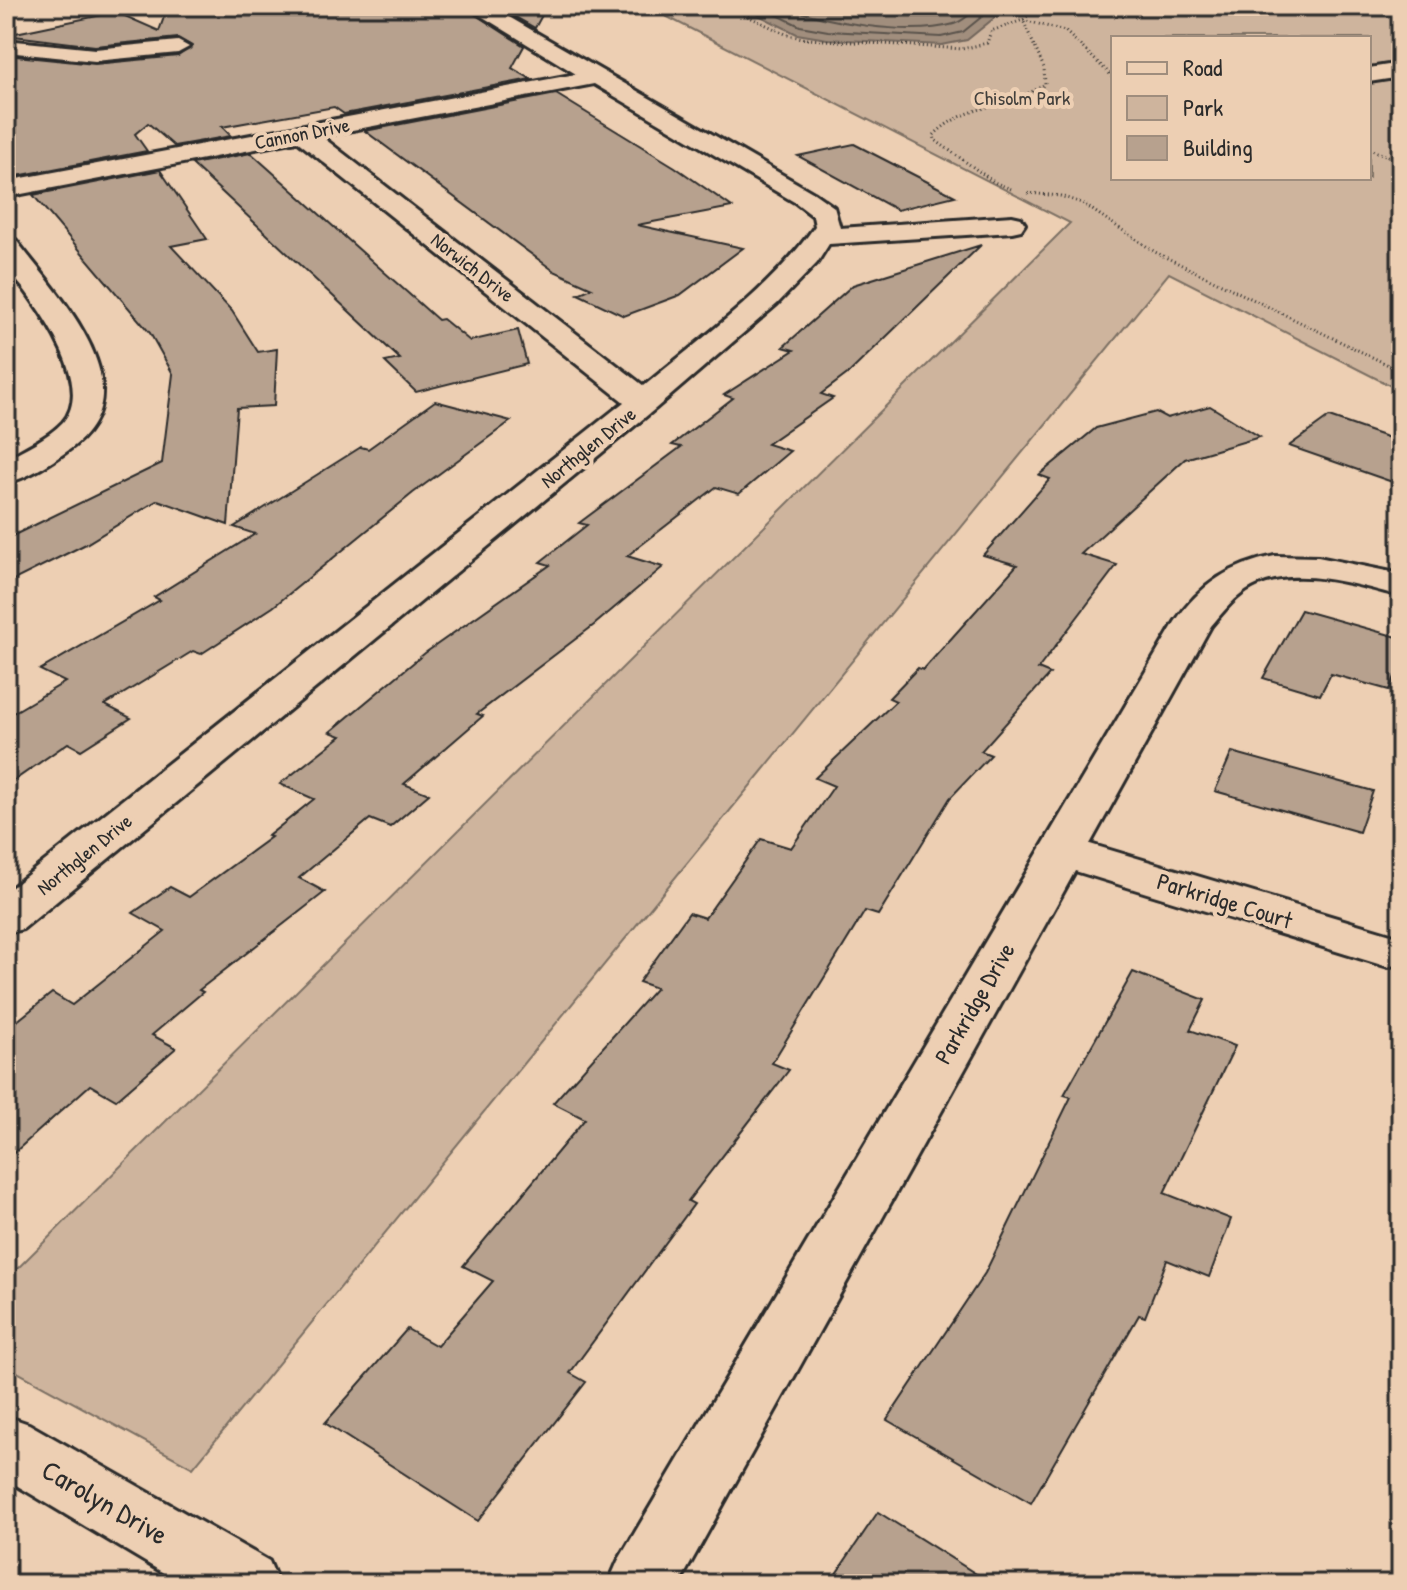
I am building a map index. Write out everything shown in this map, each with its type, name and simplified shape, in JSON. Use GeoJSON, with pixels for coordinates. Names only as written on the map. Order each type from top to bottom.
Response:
{"type":"FeatureCollection","features":[{"type":"Feature","properties":{"kind":"street"},"geometry":{"type":"LineString","coordinates":[[475,6],[805,198],[825,213],[828,226],[822,236]]}},
{"type":"Feature","properties":{"kind":"street"},"geometry":{"type":"LineString","coordinates":[[6,46],[95,55],[178,47]]}},
{"type":"Feature","properties":{"kind":"street"},"geometry":{"type":"LineString","coordinates":[[1371,75],[1401,70]]}},
{"type":"Feature","properties":{"kind":"street","name":"Cannon Drive"},"geometry":{"type":"LineString","coordinates":[[6,189],[597,77]]}},
{"type":"Feature","properties":{"kind":"street","name":"Norwich Drive"},"geometry":{"type":"LineString","coordinates":[[302,133],[644,402]]}},
{"type":"Feature","properties":{"kind":"street"},"geometry":{"type":"LineString","coordinates":[[822,236],[868,236],[1012,224]]}},
{"type":"Feature","properties":{"kind":"street","name":"Northglen Drive"},"geometry":{"type":"LineString","coordinates":[[6,917],[644,402],[767,298],[822,236]]}},
{"type":"Feature","properties":{"kind":"street"},"geometry":{"type":"LineString","coordinates":[[6,246],[55,314],[85,366],[89,396],[81,420],[53,444],[6,473]]}},
{"type":"Feature","properties":{"kind":"street","name":"Parkridge Drive"},"geometry":{"type":"LineString","coordinates":[[642,1584],[1194,622],[1219,593],[1240,577],[1287,567],[1310,566],[1401,585]]}},
{"type":"Feature","properties":{"kind":"street","name":"Parkridge Court"},"geometry":{"type":"LineString","coordinates":[[1061,851],[1388,950]]}},
{"type":"Feature","properties":{"kind":"street","name":"Carolyn Drive"},"geometry":{"type":"LineString","coordinates":[[6,1445],[245,1584]]}},
{"type":"Feature","properties":{"kind":"path"},"geometry":{"type":"LineString","coordinates":[[726,6],[798,38],[968,48],[987,43],[995,28],[1023,20],[1039,6]]}},
{"type":"Feature","properties":{"kind":"path"},"geometry":{"type":"LineString","coordinates":[[1023,20],[1065,31],[1111,75]]}},
{"type":"Feature","properties":{"kind":"path"},"geometry":{"type":"LineString","coordinates":[[1014,191],[979,172],[969,161],[935,140],[934,135],[959,116],[1027,97],[1045,84],[1045,66],[1033,50],[1023,20]]}},
{"type":"Feature","properties":{"kind":"path"},"geometry":{"type":"LineString","coordinates":[[1371,150],[1401,161]]}},
{"type":"Feature","properties":{"kind":"path"},"geometry":{"type":"LineString","coordinates":[[1025,192],[1060,196],[1082,203],[1155,252],[1401,371]]}},
{"type":"Feature","properties":{"kind":"green space","name":"Chisolm Park"},"geometry":{"type":"Polygon","coordinates":[[[646,6],[1401,6],[1401,391],[1169,273],[193,1468],[6,1366],[6,1280],[1070,223],[646,6]]]}},
{"type":"Feature","properties":{"kind":"water"},"geometry":{"type":"Polygon","coordinates":[[[740,6],[1009,6],[967,40],[942,45],[827,39],[797,34],[740,6]]]}},
{"type":"Feature","properties":{"kind":"building"},"geometry":{"type":"Polygon","coordinates":[[[168,6],[462,6],[524,46],[512,68],[531,79],[344,114],[334,107],[222,127],[231,136],[174,146],[148,123],[135,134],[147,151],[17,176],[6,163],[6,55],[95,64],[178,56],[192,46],[178,38],[95,46],[6,35],[116,12],[159,31],[168,6]]]}},
{"type":"Feature","properties":{"kind":"building"},"geometry":{"type":"Polygon","coordinates":[[[496,6],[547,6],[535,28],[496,6]]]}},
{"type":"Feature","properties":{"kind":"building"},"geometry":{"type":"Polygon","coordinates":[[[556,94],[675,167],[732,207],[637,225],[743,248],[680,295],[624,316],[578,294],[592,288],[554,271],[365,131],[556,94]]]}},
{"type":"Feature","properties":{"kind":"building"},"geometry":{"type":"Polygon","coordinates":[[[854,144],[955,196],[897,210],[798,156],[854,144]]]}},
{"type":"Feature","properties":{"kind":"building"},"geometry":{"type":"Polygon","coordinates":[[[251,153],[438,320],[443,319],[470,341],[518,330],[527,364],[416,392],[385,362],[400,359],[192,164],[251,153]]]}},
{"type":"Feature","properties":{"kind":"building"},"geometry":{"type":"Polygon","coordinates":[[[160,170],[207,239],[171,246],[232,311],[258,352],[277,349],[274,406],[237,408],[228,525],[158,500],[86,544],[6,584],[6,539],[162,463],[173,374],[150,333],[33,195],[160,170]]]}},
{"type":"Feature","properties":{"kind":"building"},"geometry":{"type":"Polygon","coordinates":[[[981,245],[850,372],[821,394],[833,398],[767,444],[790,451],[739,494],[716,487],[627,556],[663,567],[594,625],[477,714],[483,716],[404,784],[429,794],[390,827],[370,819],[299,878],[325,892],[199,990],[203,992],[152,1035],[176,1048],[116,1100],[90,1085],[6,1160],[6,1030],[52,993],[72,1005],[165,931],[133,913],[170,887],[189,897],[271,837],[268,836],[314,799],[280,784],[341,736],[330,732],[425,653],[550,565],[540,562],[587,525],[579,523],[681,447],[672,445],[733,398],[724,395],[794,350],[783,347],[853,285],[981,245]]]}},
{"type":"Feature","properties":{"kind":"building"},"geometry":{"type":"Polygon","coordinates":[[[435,401],[511,421],[413,493],[273,607],[201,654],[193,651],[105,705],[131,718],[81,750],[68,743],[6,786],[6,717],[65,682],[40,670],[160,600],[154,597],[255,534],[234,527],[361,447],[368,449],[435,401]]]}},
{"type":"Feature","properties":{"kind":"building"},"geometry":{"type":"Polygon","coordinates":[[[1210,406],[1260,437],[1185,459],[1081,554],[1117,565],[1038,669],[1050,674],[981,751],[991,755],[950,798],[878,915],[865,911],[772,1063],[789,1070],[688,1201],[694,1204],[570,1373],[586,1382],[478,1521],[325,1423],[407,1329],[437,1346],[493,1281],[463,1266],[585,1119],[553,1103],[656,988],[639,982],[689,913],[705,918],[761,839],[791,848],[834,786],[815,778],[896,701],[889,698],[918,668],[923,670],[1017,565],[983,555],[1050,479],[1039,475],[1096,428],[1156,412],[1167,418],[1210,406]]]}},
{"type":"Feature","properties":{"kind":"building"},"geometry":{"type":"Polygon","coordinates":[[[1329,417],[1401,442],[1401,485],[1289,446],[1329,417]]]}},
{"type":"Feature","properties":{"kind":"building"},"geometry":{"type":"Polygon","coordinates":[[[1301,610],[1401,638],[1401,664],[1389,690],[1331,674],[1320,695],[1263,678],[1301,610]]]}},
{"type":"Feature","properties":{"kind":"building"},"geometry":{"type":"Polygon","coordinates":[[[1232,752],[1373,791],[1359,832],[1215,791],[1232,752]]]}},
{"type":"Feature","properties":{"kind":"building"},"geometry":{"type":"Polygon","coordinates":[[[1133,972],[1205,1000],[1190,1030],[1235,1046],[1164,1193],[1231,1219],[1209,1277],[1167,1260],[1145,1317],[1139,1315],[1031,1503],[887,1420],[985,1273],[1071,1097],[1064,1095],[1133,972]]]}},
{"type":"Feature","properties":{"kind":"building"},"geometry":{"type":"Polygon","coordinates":[[[878,1512],[992,1584],[829,1584],[878,1512]]]}}]}
